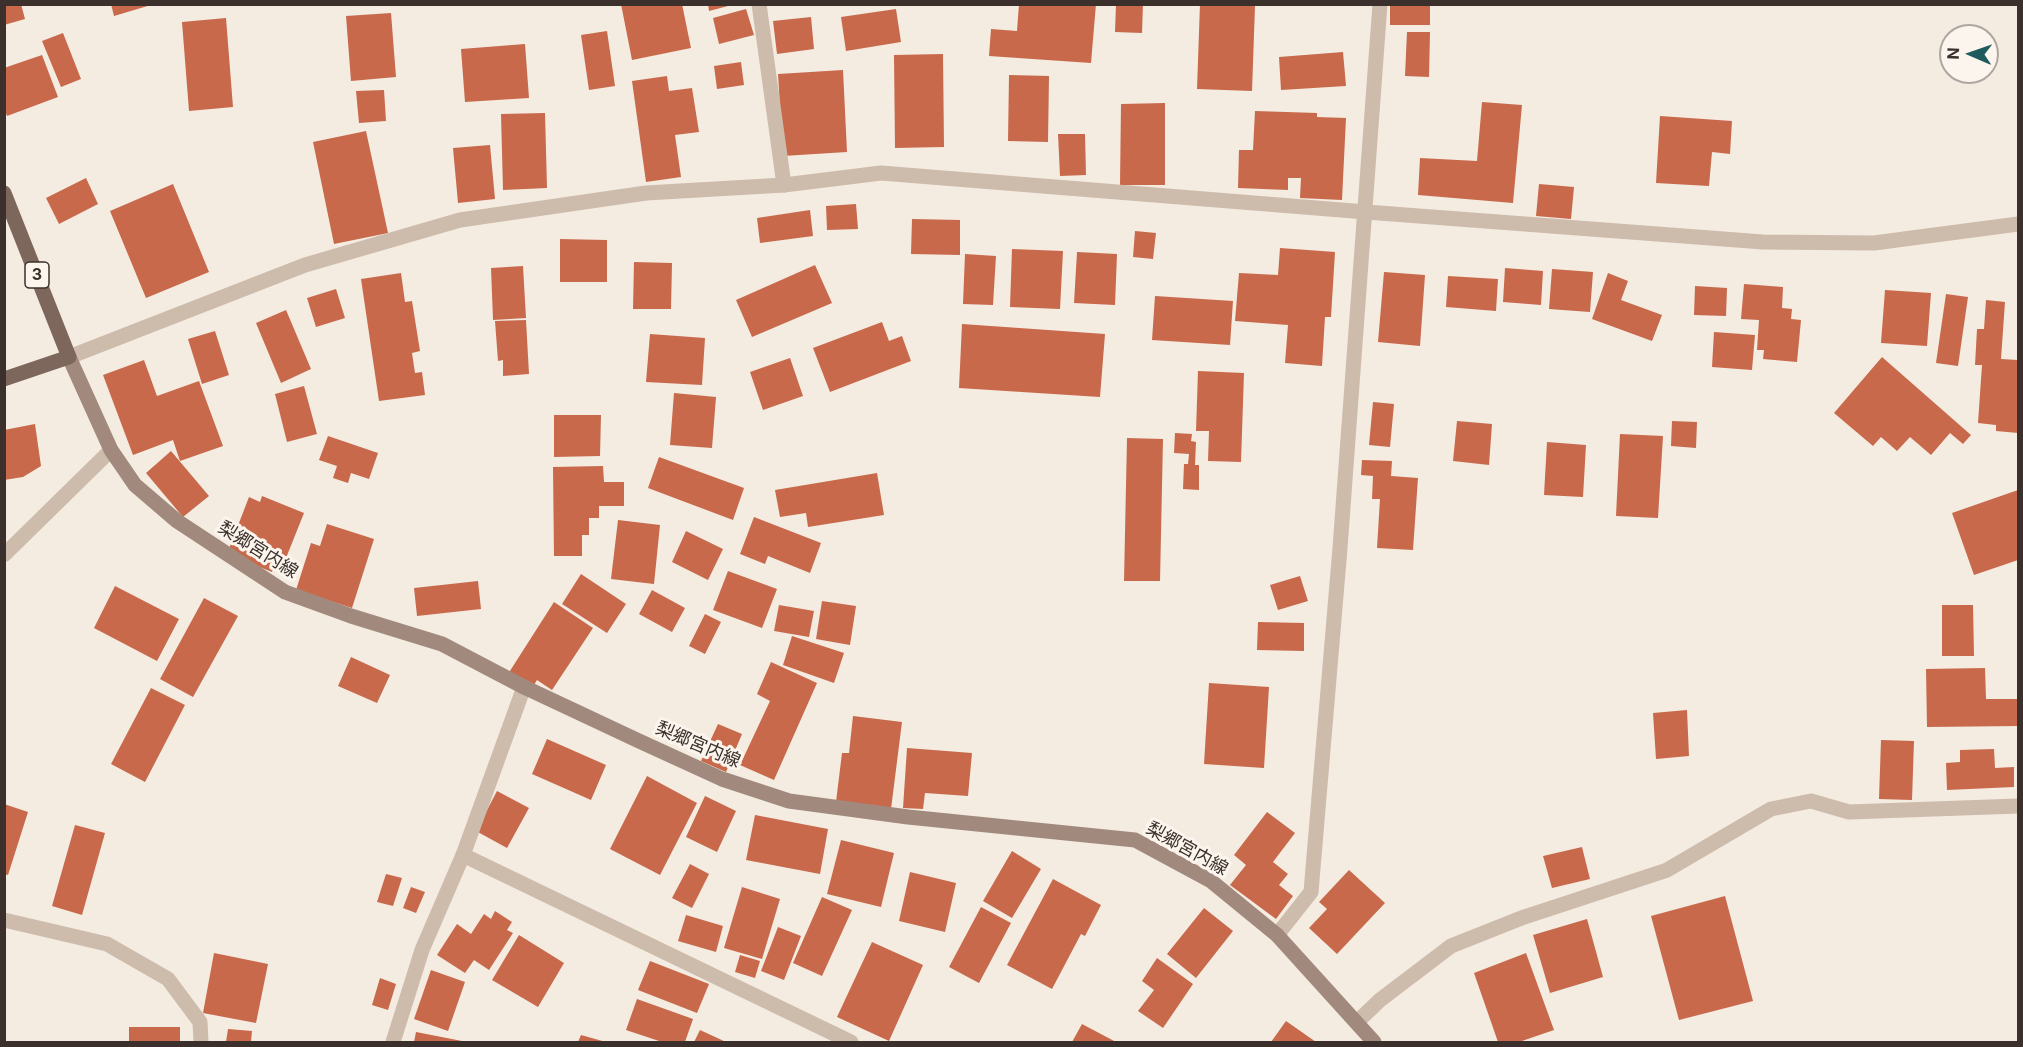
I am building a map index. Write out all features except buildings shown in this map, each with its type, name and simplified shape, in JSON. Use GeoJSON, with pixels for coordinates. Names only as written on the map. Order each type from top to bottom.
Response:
{"type":"FeatureCollection","features":[{"type":"Feature","properties":{"kind":"main road","name":"3"},"geometry":{"type":"LineString","coordinates":[[4,193],[69,357]]}},
{"type":"Feature","properties":{"kind":"main road"},"geometry":{"type":"LineString","coordinates":[[4,379],[69,357]]}},
{"type":"Feature","properties":{"kind":"main road","name":"梨郷宮内線"},"geometry":{"type":"LineString","coordinates":[[69,357],[111,450],[135,485],[177,521],[285,592],[351,616],[442,644],[524,687],[722,779],[789,801],[908,817],[1135,840],[1211,881],[1277,935],[1374,1042]]}},
{"type":"Feature","properties":{"kind":"street"},"geometry":{"type":"LineString","coordinates":[[759,4],[784,185]]}},
{"type":"Feature","properties":{"kind":"street"},"geometry":{"type":"LineString","coordinates":[[1277,935],[1311,891],[1366,212],[1380,4]]}},
{"type":"Feature","properties":{"kind":"street"},"geometry":{"type":"LineString","coordinates":[[69,357],[305,265],[460,220],[646,193],[784,185],[881,173],[1763,242],[1874,243],[2019,224]]}},
{"type":"Feature","properties":{"kind":"street"},"geometry":{"type":"LineString","coordinates":[[4,555],[111,450]]}},
{"type":"Feature","properties":{"kind":"street"},"geometry":{"type":"LineString","coordinates":[[393,1042],[422,950],[463,855],[524,687]]}},
{"type":"Feature","properties":{"kind":"street"},"geometry":{"type":"LineString","coordinates":[[1357,1022],[1380,1000],[1451,946],[1524,917],[1667,870],[1771,809],[1811,801],[1849,812],[2019,806]]}},
{"type":"Feature","properties":{"kind":"street"},"geometry":{"type":"LineString","coordinates":[[463,855],[851,1042]]}},
{"type":"Feature","properties":{"kind":"street"},"geometry":{"type":"LineString","coordinates":[[4,920],[107,944],[168,979],[200,1022],[201,1042]]}}]}
